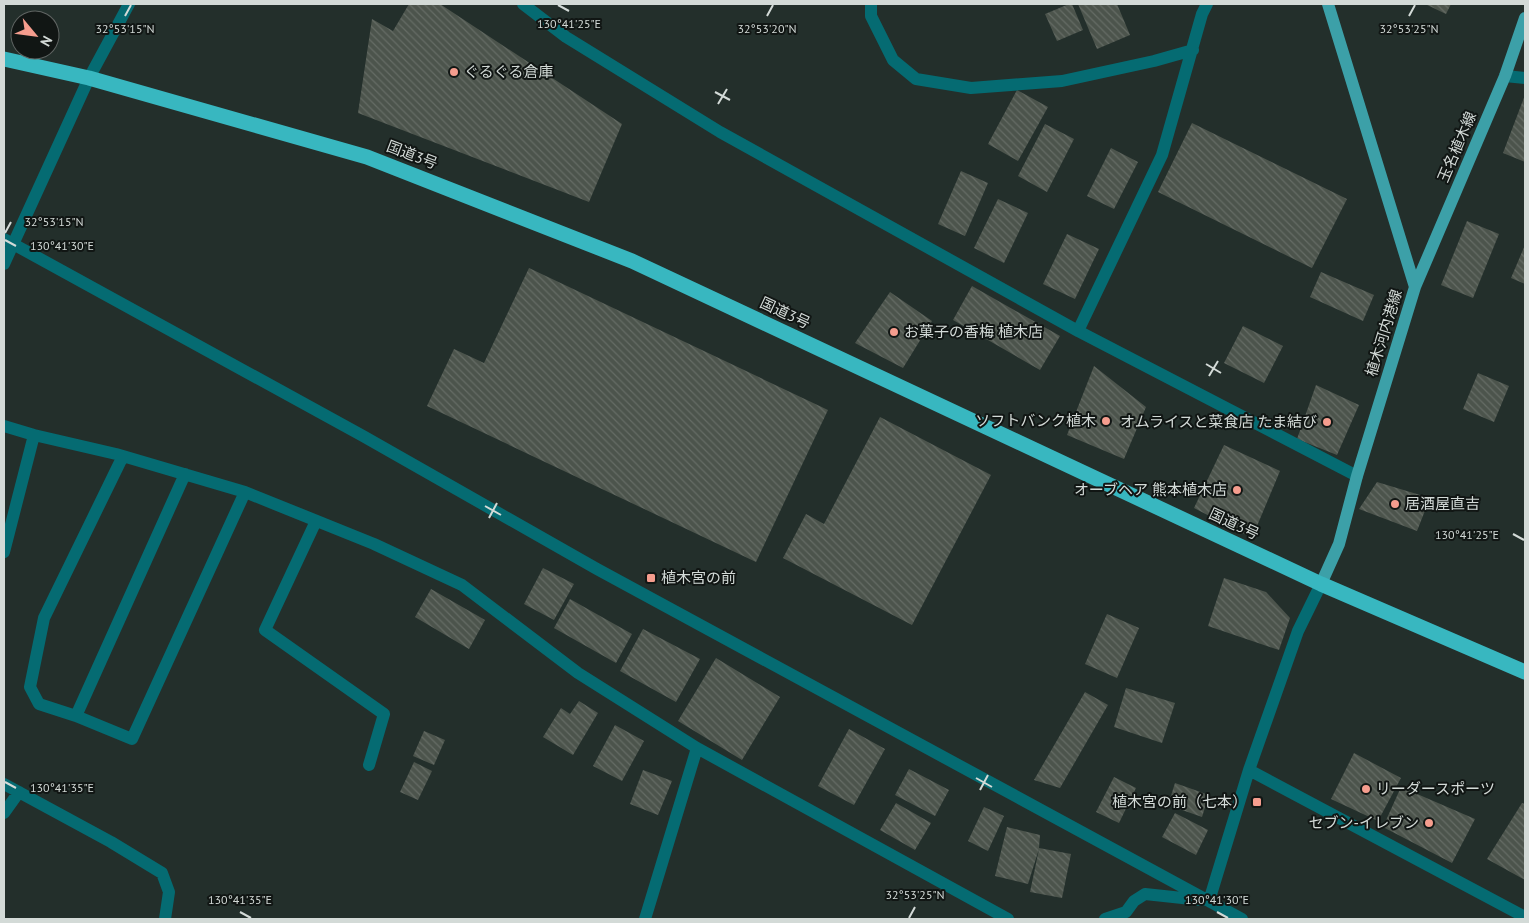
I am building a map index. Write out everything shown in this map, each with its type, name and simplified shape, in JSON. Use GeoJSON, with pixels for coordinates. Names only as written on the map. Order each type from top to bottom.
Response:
{"type":"FeatureCollection","features":[{"type":"Feature","properties":{"kind":"highway","name":"国道3号"},"geometry":{"type":"LineString","coordinates":[[4,58],[89,78],[367,156],[632,260],[1321,584],[1525,672]]}},
{"type":"Feature","properties":{"kind":"main road","name":"植木河内港線"},"geometry":{"type":"LineString","coordinates":[[1321,584],[1339,544],[1357,476],[1415,287],[1328,4]]}},
{"type":"Feature","properties":{"kind":"main road","name":"玉名植木線"},"geometry":{"type":"LineString","coordinates":[[1415,287],[1505,76],[1525,18]]}},
{"type":"Feature","properties":{"kind":"street"},"geometry":{"type":"LineString","coordinates":[[4,264],[9,242],[89,78],[129,4]]}},
{"type":"Feature","properties":{"kind":"street"},"geometry":{"type":"LineString","coordinates":[[523,4],[566,37],[720,132],[1078,331],[1357,476]]}},
{"type":"Feature","properties":{"kind":"street"},"geometry":{"type":"LineString","coordinates":[[871,4],[871,16],[893,60],[916,78],[971,88],[1062,82],[1154,62],[1192,50]]}},
{"type":"Feature","properties":{"kind":"street"},"geometry":{"type":"LineString","coordinates":[[1078,331],[1162,155],[1202,14],[1207,4]]}},
{"type":"Feature","properties":{"kind":"street"},"geometry":{"type":"LineString","coordinates":[[1505,76],[1525,78]]}},
{"type":"Feature","properties":{"kind":"street"},"geometry":{"type":"LineString","coordinates":[[9,242],[363,436],[606,574],[1242,919]]}},
{"type":"Feature","properties":{"kind":"street"},"geometry":{"type":"LineString","coordinates":[[4,426],[34,436],[123,456],[245,492],[374,544],[462,585],[578,673],[697,748],[1008,919]]}},
{"type":"Feature","properties":{"kind":"street"},"geometry":{"type":"LineString","coordinates":[[4,552],[34,436]]}},
{"type":"Feature","properties":{"kind":"street"},"geometry":{"type":"LineString","coordinates":[[123,456],[44,618],[30,687],[39,704],[76,716],[132,739],[245,492]]}},
{"type":"Feature","properties":{"kind":"street"},"geometry":{"type":"LineString","coordinates":[[76,716],[185,474]]}},
{"type":"Feature","properties":{"kind":"street"},"geometry":{"type":"LineString","coordinates":[[316,521],[265,630],[384,714],[369,765]]}},
{"type":"Feature","properties":{"kind":"street"},"geometry":{"type":"LineString","coordinates":[[1209,900],[1249,770],[1298,631],[1321,584]]}},
{"type":"Feature","properties":{"kind":"street"},"geometry":{"type":"LineString","coordinates":[[645,919],[697,748]]}},
{"type":"Feature","properties":{"kind":"street"},"geometry":{"type":"LineString","coordinates":[[1249,770],[1525,917]]}},
{"type":"Feature","properties":{"kind":"street"},"geometry":{"type":"LineString","coordinates":[[4,784],[111,842],[162,873],[169,892],[165,919]]}},
{"type":"Feature","properties":{"kind":"street"},"geometry":{"type":"LineString","coordinates":[[4,813],[20,792]]}},
{"type":"Feature","properties":{"kind":"street"},"geometry":{"type":"LineString","coordinates":[[1105,919],[1126,912],[1134,901],[1145,894],[1209,900]]}},
{"type":"Feature","properties":{"kind":"building","name":"ぐるぐる倉庫"},"geometry":{"type":"Polygon","coordinates":[[[409,4],[440,4],[622,124],[589,202],[358,113],[372,19],[393,31],[409,4]]]}},
{"type":"Feature","properties":{"kind":"building"},"geometry":{"type":"Polygon","coordinates":[[[1072,4],[1083,30],[1057,41],[1045,14],[1072,4]]]}},
{"type":"Feature","properties":{"kind":"building"},"geometry":{"type":"Polygon","coordinates":[[[1078,4],[1117,4],[1130,35],[1097,49],[1078,4]]]}},
{"type":"Feature","properties":{"kind":"building"},"geometry":{"type":"Polygon","coordinates":[[[1425,4],[1451,4],[1446,14],[1425,4]]]}},
{"type":"Feature","properties":{"kind":"building"},"geometry":{"type":"Polygon","coordinates":[[[1017,90],[1048,107],[1018,161],[988,144],[1017,90]]]}},
{"type":"Feature","properties":{"kind":"building"},"geometry":{"type":"Polygon","coordinates":[[[1525,95],[1525,162],[1503,153],[1525,95]]]}},
{"type":"Feature","properties":{"kind":"building"},"geometry":{"type":"Polygon","coordinates":[[[1192,123],[1347,199],[1312,268],[1158,192],[1192,123]]]}},
{"type":"Feature","properties":{"kind":"building"},"geometry":{"type":"Polygon","coordinates":[[[1045,124],[1074,139],[1047,192],[1018,176],[1045,124]]]}},
{"type":"Feature","properties":{"kind":"building"},"geometry":{"type":"Polygon","coordinates":[[[1111,148],[1138,162],[1114,209],[1087,196],[1111,148]]]}},
{"type":"Feature","properties":{"kind":"building"},"geometry":{"type":"Polygon","coordinates":[[[961,171],[988,183],[965,236],[938,224],[961,171]]]}},
{"type":"Feature","properties":{"kind":"building"},"geometry":{"type":"Polygon","coordinates":[[[998,199],[1028,213],[1004,263],[974,248],[998,199]]]}},
{"type":"Feature","properties":{"kind":"building"},"geometry":{"type":"Polygon","coordinates":[[[1467,221],[1499,234],[1473,298],[1441,285],[1467,221]]]}},
{"type":"Feature","properties":{"kind":"building"},"geometry":{"type":"Polygon","coordinates":[[[1067,234],[1099,249],[1075,299],[1043,284],[1067,234]]]}},
{"type":"Feature","properties":{"kind":"building"},"geometry":{"type":"Polygon","coordinates":[[[1525,245],[1525,284],[1511,278],[1525,245]]]}},
{"type":"Feature","properties":{"kind":"building"},"geometry":{"type":"Polygon","coordinates":[[[529,268],[828,410],[756,562],[427,406],[454,349],[484,363],[529,268]]]}},
{"type":"Feature","properties":{"kind":"building"},"geometry":{"type":"Polygon","coordinates":[[[1321,272],[1374,295],[1363,321],[1310,297],[1321,272]]]}},
{"type":"Feature","properties":{"kind":"building"},"geometry":{"type":"Polygon","coordinates":[[[972,286],[1060,336],[1040,370],[953,320],[972,286]]]}},
{"type":"Feature","properties":{"kind":"building","name":"お菓子の香梅 植木店"},"geometry":{"type":"Polygon","coordinates":[[[890,292],[932,321],[903,368],[855,343],[890,292]]]}},
{"type":"Feature","properties":{"kind":"building"},"geometry":{"type":"Polygon","coordinates":[[[1243,326],[1283,346],[1264,383],[1224,363],[1243,326]]]}},
{"type":"Feature","properties":{"kind":"building","name":"ソフトバンク植木"},"geometry":{"type":"Polygon","coordinates":[[[1094,366],[1146,407],[1124,459],[1067,435],[1094,366]]]}},
{"type":"Feature","properties":{"kind":"building"},"geometry":{"type":"Polygon","coordinates":[[[1478,373],[1509,386],[1494,422],[1463,409],[1478,373]]]}},
{"type":"Feature","properties":{"kind":"building","name":"オムライスと菜食店 たま結び"},"geometry":{"type":"Polygon","coordinates":[[[1316,385],[1359,405],[1337,455],[1297,439],[1316,385]]]}},
{"type":"Feature","properties":{"kind":"building"},"geometry":{"type":"Polygon","coordinates":[[[880,417],[991,475],[912,625],[783,558],[806,514],[824,524],[880,417]]]}},
{"type":"Feature","properties":{"kind":"building","name":"オーブヘア 熊本植木店"},"geometry":{"type":"Polygon","coordinates":[[[1224,445],[1280,471],[1252,538],[1194,508],[1224,445]]]}},
{"type":"Feature","properties":{"kind":"building","name":"居酒屋直吉"},"geometry":{"type":"Polygon","coordinates":[[[1377,482],[1430,498],[1417,531],[1359,509],[1377,482]]]}},
{"type":"Feature","properties":{"kind":"building"},"geometry":{"type":"Polygon","coordinates":[[[543,568],[574,584],[554,620],[524,604],[543,568]]]}},
{"type":"Feature","properties":{"kind":"building"},"geometry":{"type":"Polygon","coordinates":[[[1224,578],[1266,592],[1290,618],[1279,650],[1208,626],[1224,578]]]}},
{"type":"Feature","properties":{"kind":"building"},"geometry":{"type":"Polygon","coordinates":[[[431,589],[485,620],[469,649],[415,617],[431,589]]]}},
{"type":"Feature","properties":{"kind":"building"},"geometry":{"type":"Polygon","coordinates":[[[570,599],[632,634],[616,663],[554,628],[570,599]]]}},
{"type":"Feature","properties":{"kind":"building"},"geometry":{"type":"Polygon","coordinates":[[[1107,614],[1139,628],[1117,678],[1085,664],[1107,614]]]}},
{"type":"Feature","properties":{"kind":"building"},"geometry":{"type":"Polygon","coordinates":[[[643,629],[700,659],[676,702],[620,671],[643,629]]]}},
{"type":"Feature","properties":{"kind":"building"},"geometry":{"type":"Polygon","coordinates":[[[716,658],[780,697],[742,760],[678,721],[716,658]]]}},
{"type":"Feature","properties":{"kind":"building"},"geometry":{"type":"Polygon","coordinates":[[[1126,688],[1175,703],[1162,743],[1114,727],[1126,688]]]}},
{"type":"Feature","properties":{"kind":"building"},"geometry":{"type":"Polygon","coordinates":[[[1085,692],[1108,705],[1060,788],[1034,780],[1085,692]]]}},
{"type":"Feature","properties":{"kind":"building"},"geometry":{"type":"Polygon","coordinates":[[[579,701],[598,713],[573,755],[543,737],[561,708],[570,714],[579,701]]]}},
{"type":"Feature","properties":{"kind":"building"},"geometry":{"type":"Polygon","coordinates":[[[615,725],[644,741],[622,781],[593,766],[615,725]]]}},
{"type":"Feature","properties":{"kind":"building"},"geometry":{"type":"Polygon","coordinates":[[[849,729],[885,749],[854,805],[818,786],[849,729]]]}},
{"type":"Feature","properties":{"kind":"building"},"geometry":{"type":"Polygon","coordinates":[[[424,731],[445,740],[434,765],[413,756],[424,731]]]}},
{"type":"Feature","properties":{"kind":"building","name":"リーダースポーツ"},"geometry":{"type":"Polygon","coordinates":[[[1354,753],[1401,778],[1378,821],[1331,799],[1354,753]]]}},
{"type":"Feature","properties":{"kind":"building"},"geometry":{"type":"Polygon","coordinates":[[[414,762],[432,771],[418,800],[400,792],[414,762]]]}},
{"type":"Feature","properties":{"kind":"building"},"geometry":{"type":"Polygon","coordinates":[[[909,769],[949,790],[935,816],[895,795],[909,769]]]}},
{"type":"Feature","properties":{"kind":"building"},"geometry":{"type":"Polygon","coordinates":[[[643,770],[672,781],[658,815],[630,804],[643,770]]]}},
{"type":"Feature","properties":{"kind":"building"},"geometry":{"type":"Polygon","coordinates":[[[1114,777],[1136,788],[1119,823],[1096,812],[1114,777]]]}},
{"type":"Feature","properties":{"kind":"building"},"geometry":{"type":"Polygon","coordinates":[[[1175,783],[1209,795],[1202,817],[1168,805],[1175,783]]]}},
{"type":"Feature","properties":{"kind":"building","name":"セブン-イレブン"},"geometry":{"type":"Polygon","coordinates":[[[1401,787],[1475,819],[1452,863],[1383,827],[1401,787]]]}},
{"type":"Feature","properties":{"kind":"building"},"geometry":{"type":"Polygon","coordinates":[[[896,803],[931,823],[915,850],[880,830],[896,803]]]}},
{"type":"Feature","properties":{"kind":"building"},"geometry":{"type":"Polygon","coordinates":[[[1522,803],[1525,804],[1525,880],[1487,859],[1522,803]]]}},
{"type":"Feature","properties":{"kind":"building"},"geometry":{"type":"Polygon","coordinates":[[[984,807],[1004,816],[988,851],[968,841],[984,807]]]}},
{"type":"Feature","properties":{"kind":"building"},"geometry":{"type":"Polygon","coordinates":[[[1175,813],[1208,830],[1196,855],[1162,837],[1175,813]]]}},
{"type":"Feature","properties":{"kind":"building"},"geometry":{"type":"Polygon","coordinates":[[[1007,827],[1040,835],[1039,848],[1071,854],[1062,898],[1030,892],[1039,849],[1028,884],[995,876],[1007,827]]]}},
{"type":"Feature","properties":{"kind":"place","name":"ぐるぐる倉庫"},"geometry":{"type":"Point","coordinates":[454,72]}},
{"type":"Feature","properties":{"kind":"place","name":"お菓子の香梅 植木店"},"geometry":{"type":"Point","coordinates":[894,332]}},
{"type":"Feature","properties":{"kind":"place","name":"ソフトバンク植木"},"geometry":{"type":"Point","coordinates":[1106,421]}},
{"type":"Feature","properties":{"kind":"place","name":"オムライスと菜食店 たま結び"},"geometry":{"type":"Point","coordinates":[1327,422]}},
{"type":"Feature","properties":{"kind":"place","name":"オーブヘア 熊本植木店"},"geometry":{"type":"Point","coordinates":[1237,490]}},
{"type":"Feature","properties":{"kind":"place","name":"居酒屋直吉"},"geometry":{"type":"Point","coordinates":[1395,504]}},
{"type":"Feature","properties":{"kind":"place","name":"植木宮の前"},"geometry":{"type":"Point","coordinates":[651,578]}},
{"type":"Feature","properties":{"kind":"place","name":"リーダースポーツ"},"geometry":{"type":"Point","coordinates":[1366,789]}},
{"type":"Feature","properties":{"kind":"place","name":"植木宮の前（七本）"},"geometry":{"type":"Point","coordinates":[1257,802]}},
{"type":"Feature","properties":{"kind":"place","name":"セブン-イレブン"},"geometry":{"type":"Point","coordinates":[1429,823]}}]}
